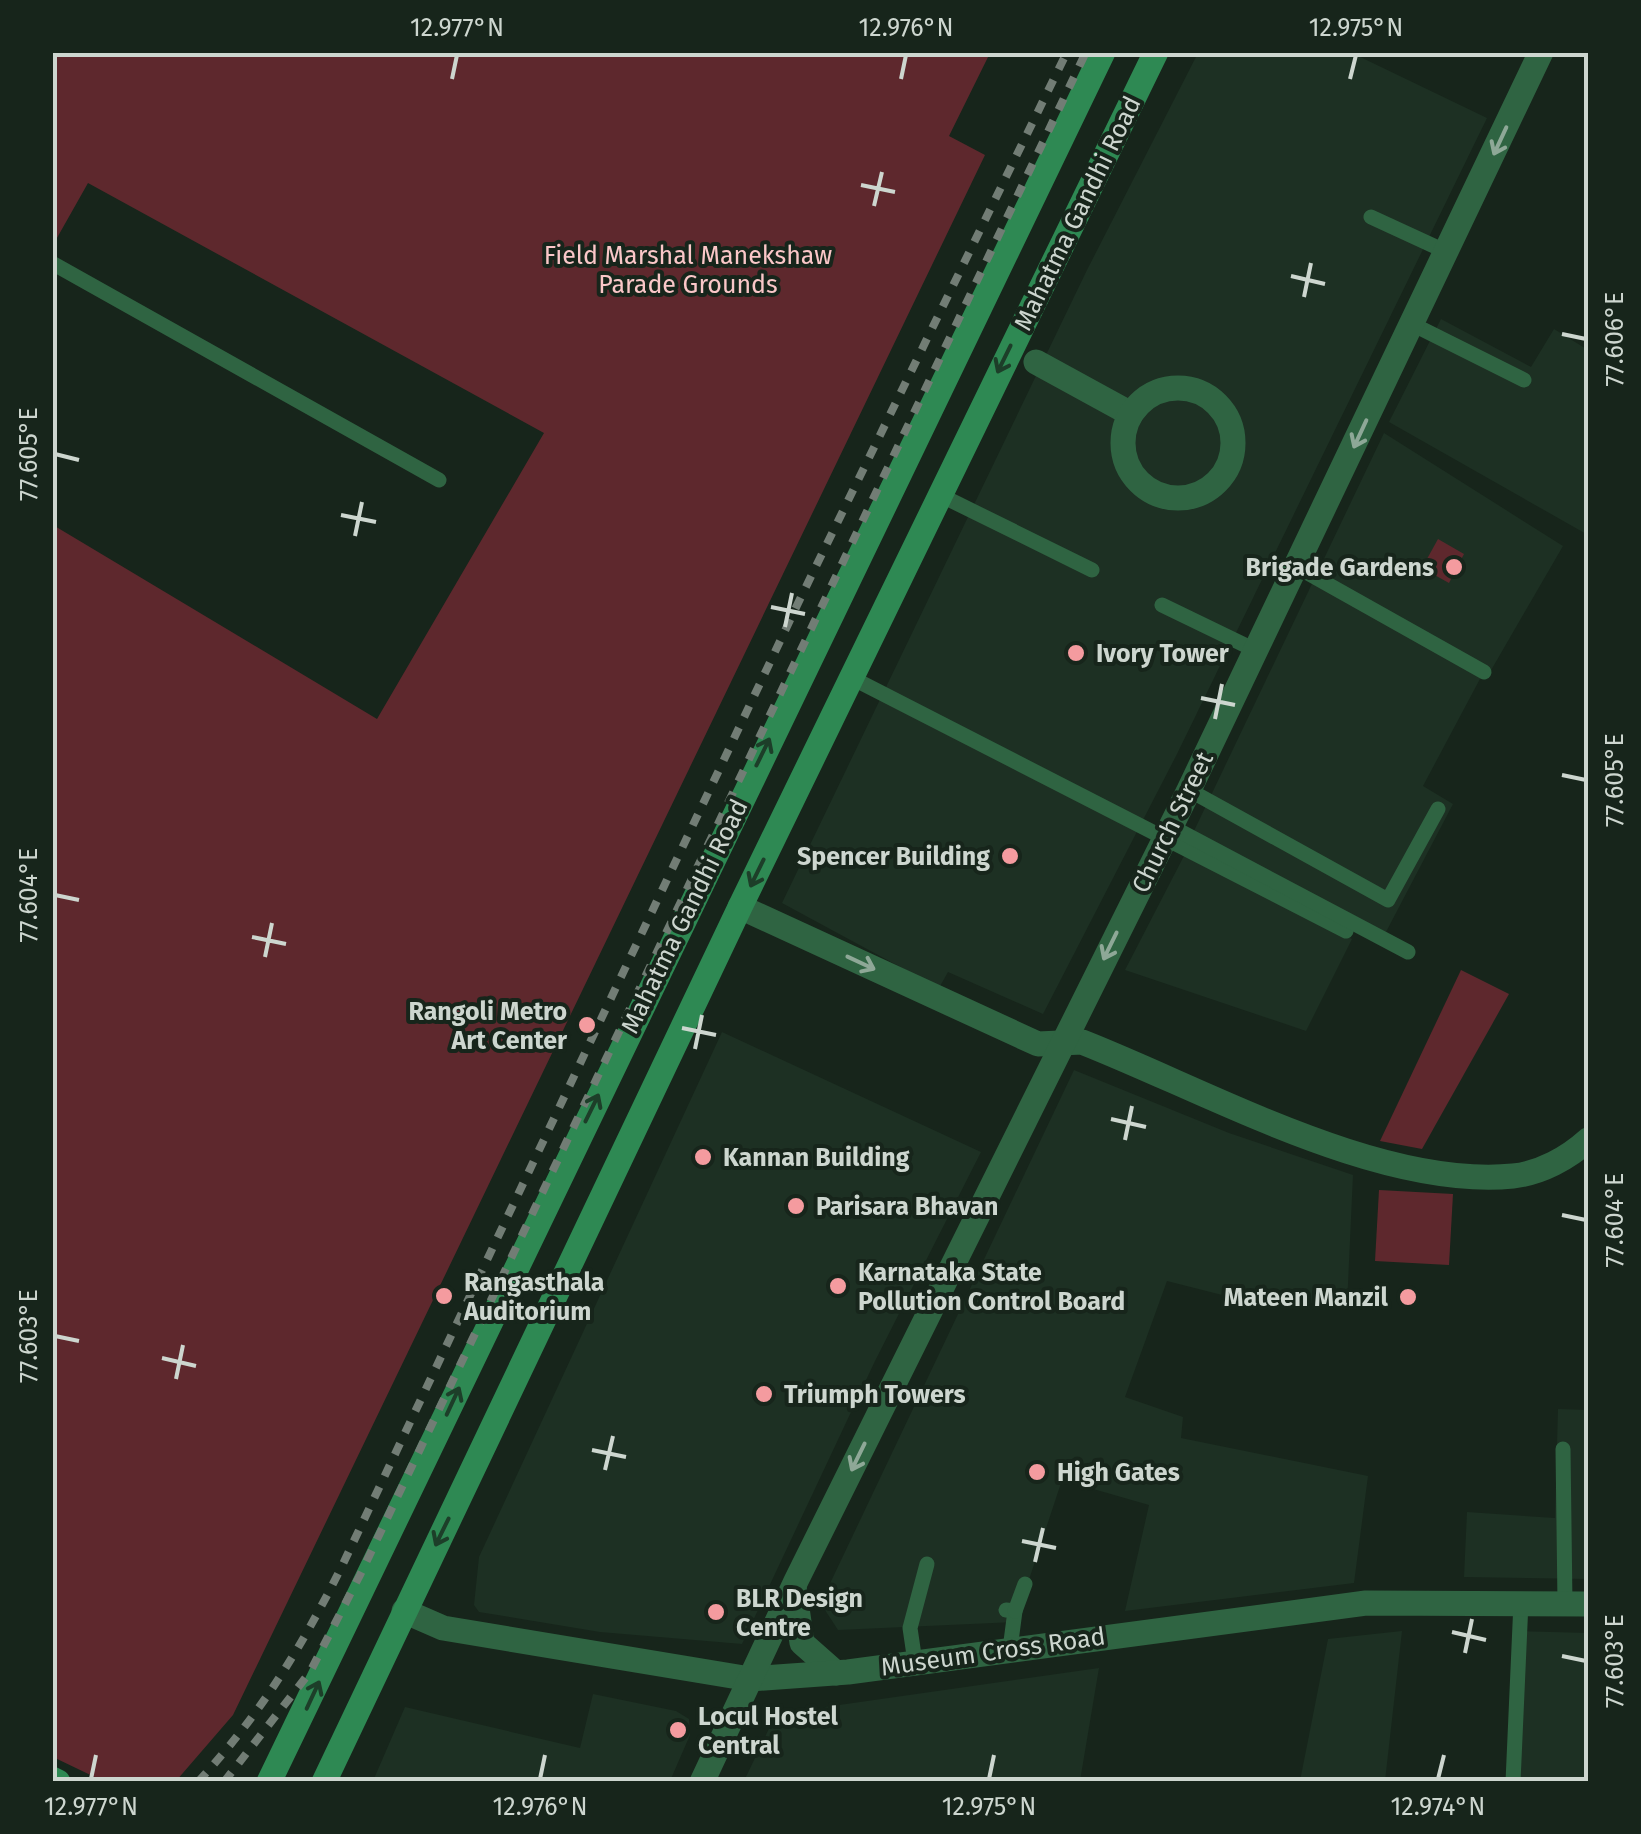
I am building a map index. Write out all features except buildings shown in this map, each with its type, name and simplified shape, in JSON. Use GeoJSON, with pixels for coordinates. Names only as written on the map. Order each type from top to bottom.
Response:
{"type":"FeatureCollection","features":[{"type":"Feature","properties":{"kind":"main road","name":"Mahatma Gandhi Road"},"geometry":{"type":"LineString","coordinates":[[269,1782],[1103,52]]}},
{"type":"Feature","properties":{"kind":"main road","name":"Mahatma Gandhi Road"},"geometry":{"type":"LineString","coordinates":[[324,1782],[740,907],[1156,52]]}},
{"type":"Feature","properties":{"kind":"street","name":"Church Street"},"geometry":{"type":"LineString","coordinates":[[702,1782],[794,1587],[1297,567],[1542,52]]}},
{"type":"Feature","properties":{"kind":"street"},"geometry":{"type":"LineString","coordinates":[[1036,362],[1132,414]]}},
{"type":"Feature","properties":{"kind":"street"},"geometry":{"type":"LineString","coordinates":[[1175,388],[1194,390],[1211,399],[1232,430],[1228,467],[1205,492],[1171,499],[1154,494],[1129,471],[1123,454],[1122,437],[1132,414],[1156,392],[1175,388]]}},
{"type":"Feature","properties":{"kind":"street"},"geometry":{"type":"LineString","coordinates":[[740,907],[1038,1044],[1082,1042],[1354,1154],[1416,1168],[1516,1176],[1568,1159],[1588,1140]]}},
{"type":"Feature","properties":{"kind":"street"},"geometry":{"type":"LineString","coordinates":[[794,1587],[802,1643],[836,1673]]}},
{"type":"Feature","properties":{"kind":"street","name":"Museum Cross Road"},"geometry":{"type":"LineString","coordinates":[[404,1611],[443,1628],[750,1678],[836,1673],[1366,1603],[1577,1604]]}},
{"type":"Feature","properties":{"kind":"lane"},"geometry":{"type":"LineString","coordinates":[[1371,217],[1447,252]]}},
{"type":"Feature","properties":{"kind":"lane"},"geometry":{"type":"LineString","coordinates":[[52,263],[440,480]]}},
{"type":"Feature","properties":{"kind":"lane"},"geometry":{"type":"LineString","coordinates":[[1412,324],[1524,380]]}},
{"type":"Feature","properties":{"kind":"lane"},"geometry":{"type":"LineString","coordinates":[[940,495],[1092,570]]}},
{"type":"Feature","properties":{"kind":"lane"},"geometry":{"type":"LineString","coordinates":[[1297,567],[1484,672]]}},
{"type":"Feature","properties":{"kind":"lane"},"geometry":{"type":"LineString","coordinates":[[1162,604],[1255,650]]}},
{"type":"Feature","properties":{"kind":"lane"},"geometry":{"type":"LineString","coordinates":[[852,678],[1408,952]]}},
{"type":"Feature","properties":{"kind":"lane"},"geometry":{"type":"LineString","coordinates":[[1188,790],[1388,900],[1438,809]]}},
{"type":"Feature","properties":{"kind":"lane"},"geometry":{"type":"LineString","coordinates":[[1168,831],[1346,931]]}},
{"type":"Feature","properties":{"kind":"lane"},"geometry":{"type":"LineString","coordinates":[[1564,1449],[1577,1604]]}},
{"type":"Feature","properties":{"kind":"lane"},"geometry":{"type":"LineString","coordinates":[[915,1662],[910,1628],[921,1608],[927,1564]]}},
{"type":"Feature","properties":{"kind":"lane"},"geometry":{"type":"LineString","coordinates":[[1010,1650],[1011,1610],[1025,1584]]}},
{"type":"Feature","properties":{"kind":"lane"},"geometry":{"type":"LineString","coordinates":[[1513,1782],[1520,1602]]}},
{"type":"Feature","properties":{"kind":"shaded area"},"geometry":{"type":"Polygon","coordinates":[[[1198,53],[1352,53],[1487,118],[1177,754],[1043,1014],[948,972],[939,988],[782,903],[1087,270],[1198,53]]]}},
{"type":"Feature","properties":{"kind":"shaded area"},"geometry":{"type":"Polygon","coordinates":[[[1441,319],[1531,367],[1554,329],[1588,350],[1588,535],[1389,422],[1441,319]]]}},
{"type":"Feature","properties":{"kind":"shaded area"},"geometry":{"type":"Polygon","coordinates":[[[1384,433],[1563,546],[1490,672],[1481,677],[1423,786],[1453,804],[1386,932],[1193,833],[1384,433]]]}},
{"type":"Feature","properties":{"kind":"shaded area"},"geometry":{"type":"Polygon","coordinates":[[[1186,852],[1352,939],[1306,1031],[1125,970],[1186,852]]]}},
{"type":"Feature","properties":{"kind":"shaded area"},"geometry":{"type":"Polygon","coordinates":[[[722,1032],[981,1152],[875,1361],[742,1644],[600,1632],[479,1612],[474,1605],[479,1557],[722,1032]]]}},
{"type":"Feature","properties":{"kind":"shaded area"},"geometry":{"type":"Polygon","coordinates":[[[1074,1070],[1229,1133],[1353,1175],[1347,1306],[1230,1297],[1167,1281],[1125,1397],[1183,1417],[1181,1438],[1368,1476],[1354,1583],[1125,1611],[1149,1505],[1062,1480],[1015,1622],[838,1630],[825,1610],[825,1594],[1074,1070]]]}},
{"type":"Feature","properties":{"kind":"shaded area"},"geometry":{"type":"Polygon","coordinates":[[[1558,1409],[1588,1410],[1588,1579],[1464,1577],[1467,1512],[1555,1518],[1558,1409]]]}},
{"type":"Feature","properties":{"kind":"shaded area"},"geometry":{"type":"Polygon","coordinates":[[[1402,1631],[1385,1781],[1300,1781],[1328,1639],[1402,1631]]]}},
{"type":"Feature","properties":{"kind":"shaded area"},"geometry":{"type":"Polygon","coordinates":[[[1516,1631],[1588,1633],[1588,1781],[1507,1782],[1516,1631]]]}},
{"type":"Feature","properties":{"kind":"shaded area"},"geometry":{"type":"Polygon","coordinates":[[[1099,1668],[1080,1781],[744,1781],[776,1714],[1099,1668]]]}},
{"type":"Feature","properties":{"kind":"shaded area"},"geometry":{"type":"Polygon","coordinates":[[[593,1694],[676,1711],[689,1719],[690,1735],[670,1781],[373,1781],[405,1707],[580,1748],[593,1694]]]}},
{"type":"Feature","properties":{"kind":"green space","name":"Field Marshal Manekshaw Parade Grounds"},"geometry":{"type":"Polygon","coordinates":[[[53,52],[990,53],[949,136],[985,155],[233,1715],[176,1781],[103,1781],[53,1757],[53,525],[377,719],[544,433],[88,183],[53,245],[53,52]]]}},
{"type":"Feature","properties":{"kind":"green space"},"geometry":{"type":"Polygon","coordinates":[[[1438,539],[1464,554],[1449,583],[1422,568],[1438,539]]]}},
{"type":"Feature","properties":{"kind":"green space"},"geometry":{"type":"Polygon","coordinates":[[[1461,970],[1509,994],[1422,1149],[1380,1141],[1461,970]]]}},
{"type":"Feature","properties":{"kind":"green space"},"geometry":{"type":"Polygon","coordinates":[[[1379,1190],[1453,1194],[1449,1265],[1375,1261],[1379,1190]]]}},
{"type":"Feature","properties":{"kind":"railway"},"geometry":{"type":"LineString","coordinates":[[198,1782],[242,1731],[278,1679],[342,1566],[800,599],[1067,52]]}},
{"type":"Feature","properties":{"kind":"railway"},"geometry":{"type":"LineString","coordinates":[[224,1782],[310,1672],[360,1575],[1086,52]]}},
{"type":"Feature","properties":{"kind":"place","name":"Brigade Gardens"},"geometry":{"type":"Point","coordinates":[1454,567]}},
{"type":"Feature","properties":{"kind":"place","name":"Ivory Tower"},"geometry":{"type":"Point","coordinates":[1076,653]}},
{"type":"Feature","properties":{"kind":"place","name":"Spencer Building"},"geometry":{"type":"Point","coordinates":[1010,856]}},
{"type":"Feature","properties":{"kind":"place","name":"Rangoli Metro Art Center"},"geometry":{"type":"Point","coordinates":[587,1025]}},
{"type":"Feature","properties":{"kind":"place","name":"Kannan Building"},"geometry":{"type":"Point","coordinates":[703,1157]}},
{"type":"Feature","properties":{"kind":"place","name":"Parisara Bhavan"},"geometry":{"type":"Point","coordinates":[796,1206]}},
{"type":"Feature","properties":{"kind":"place","name":"Karnataka State Pollution Control Board"},"geometry":{"type":"Point","coordinates":[838,1286]}},
{"type":"Feature","properties":{"kind":"place","name":"Rangasthala Auditorium"},"geometry":{"type":"Point","coordinates":[444,1296]}},
{"type":"Feature","properties":{"kind":"place","name":"Mateen Manzil"},"geometry":{"type":"Point","coordinates":[1408,1297]}},
{"type":"Feature","properties":{"kind":"place","name":"Triumph Towers"},"geometry":{"type":"Point","coordinates":[764,1394]}},
{"type":"Feature","properties":{"kind":"place","name":"High Gates"},"geometry":{"type":"Point","coordinates":[1037,1472]}},
{"type":"Feature","properties":{"kind":"place","name":"BLR Design Centre"},"geometry":{"type":"Point","coordinates":[716,1612]}},
{"type":"Feature","properties":{"kind":"place","name":"Locul Hostel Central"},"geometry":{"type":"Point","coordinates":[678,1730]}}]}
